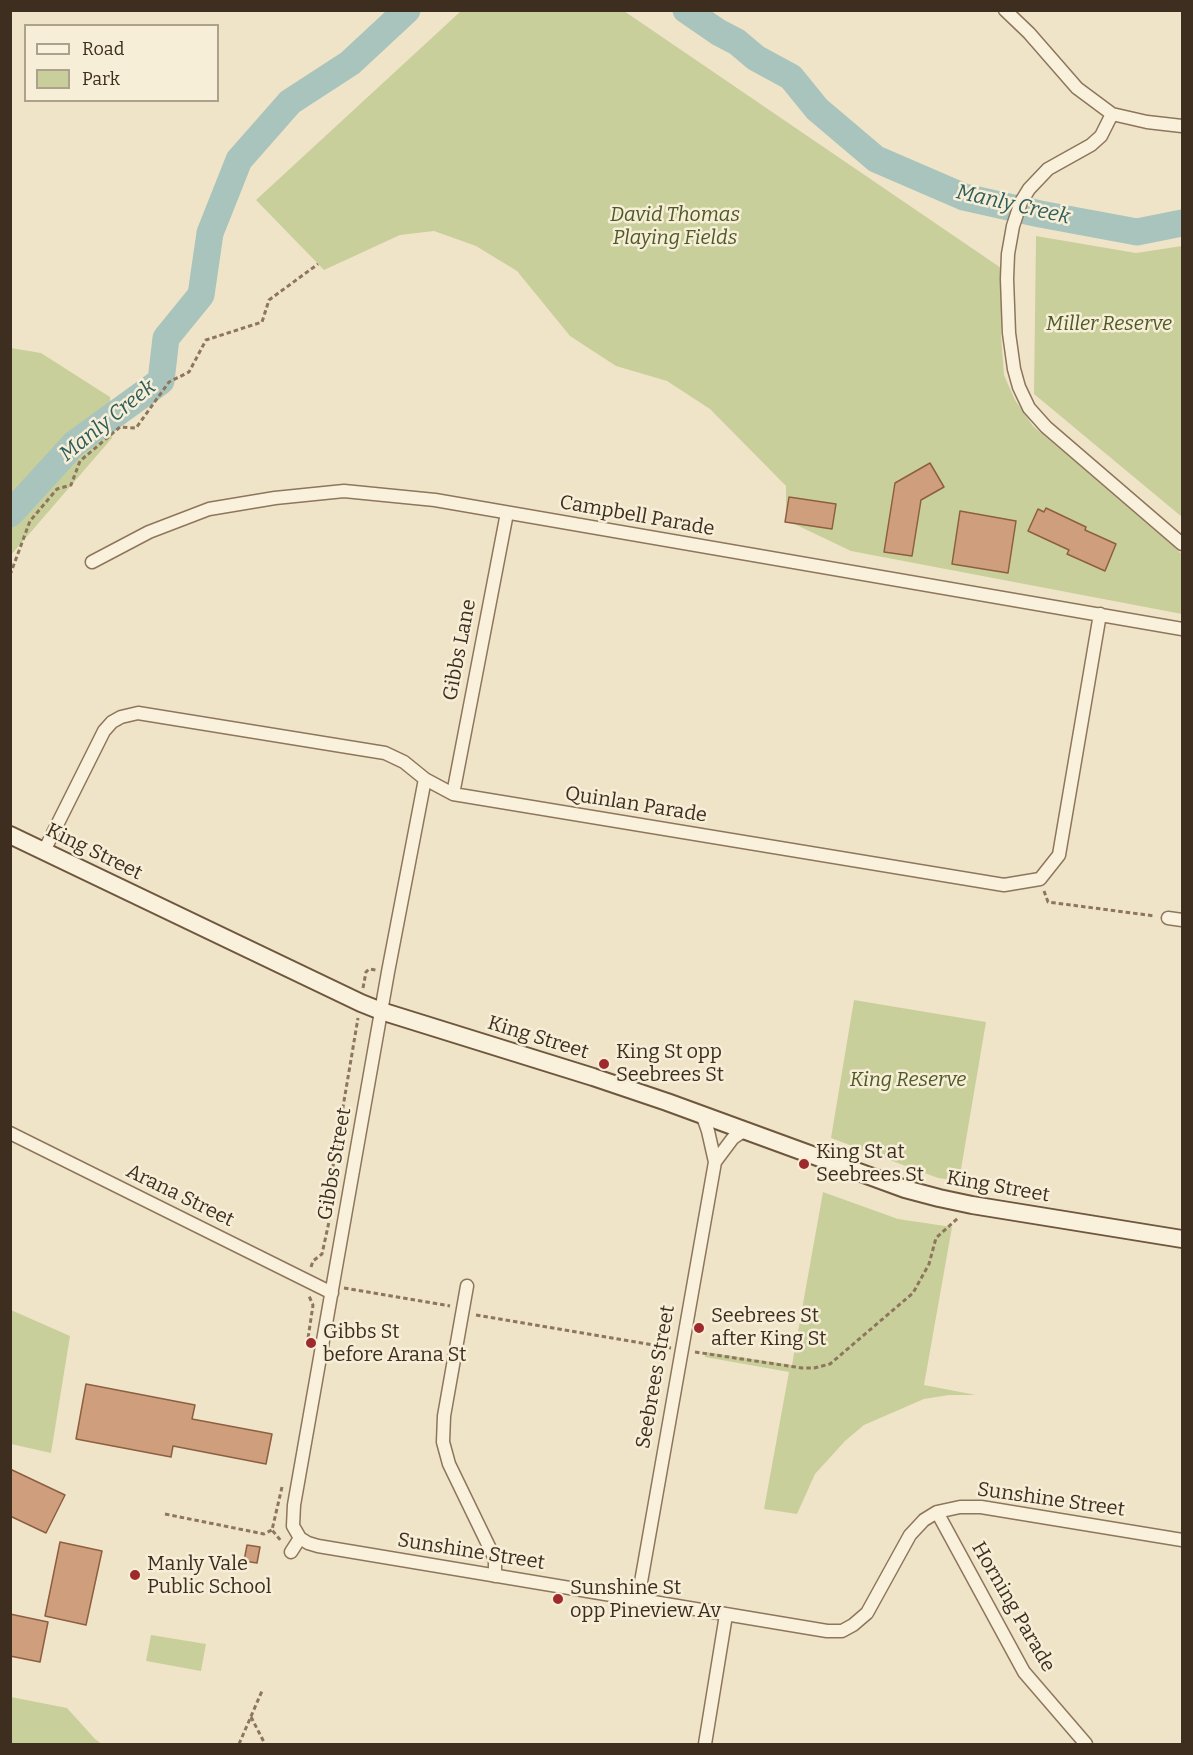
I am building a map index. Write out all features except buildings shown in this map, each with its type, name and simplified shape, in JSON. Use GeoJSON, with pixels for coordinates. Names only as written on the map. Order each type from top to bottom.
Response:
{"type":"FeatureCollection","features":[{"type":"Feature","properties":{"kind":"street"},"geometry":{"type":"LineString","coordinates":[[1005,10],[1077,88],[1112,114],[1147,122],[1182,126]]}},
{"type":"Feature","properties":{"kind":"street"},"geometry":{"type":"LineString","coordinates":[[1112,114],[1101,136],[1091,145],[1048,169],[1029,189],[1021,202],[1013,226],[1008,254],[1009,333],[1014,369],[1029,408],[1046,427],[1182,544]]}},
{"type":"Feature","properties":{"kind":"street","name":"Campbell Parade"},"geometry":{"type":"LineString","coordinates":[[92,562],[149,532],[209,509],[275,498],[344,491],[435,500],[1182,629]]}},
{"type":"Feature","properties":{"kind":"street","name":"Gibbs Lane"},"geometry":{"type":"LineString","coordinates":[[453,794],[507,513]]}},
{"type":"Feature","properties":{"kind":"street"},"geometry":{"type":"LineString","coordinates":[[1040,879],[1059,855],[1100,614]]}},
{"type":"Feature","properties":{"kind":"street","name":"Quinlan Parade"},"geometry":{"type":"LineString","coordinates":[[44,851],[104,731],[112,722],[138,713],[385,753],[404,762],[425,779],[453,794],[1004,885],[1040,879]]}},
{"type":"Feature","properties":{"kind":"street","name":"Gibbs Street"},"geometry":{"type":"LineString","coordinates":[[300,1538],[293,1526],[292,1514],[388,972],[425,779]]}},
{"type":"Feature","properties":{"kind":"street","name":"King Street"},"geometry":{"type":"LineString","coordinates":[[10,834],[381,1011],[593,1077],[702,1114],[905,1189],[939,1198],[1182,1239]]}},
{"type":"Feature","properties":{"kind":"street"},"geometry":{"type":"LineString","coordinates":[[1168,918],[1182,920]]}},
{"type":"Feature","properties":{"kind":"street","name":"Seebrees Street"},"geometry":{"type":"LineString","coordinates":[[638,1599],[715,1162],[702,1114]]}},
{"type":"Feature","properties":{"kind":"street","name":"Seebrees Street"},"geometry":{"type":"LineString","coordinates":[[715,1162],[733,1138],[745,1130]]}},
{"type":"Feature","properties":{"kind":"street","name":"Arana Street"},"geometry":{"type":"LineString","coordinates":[[10,1133],[306,1280],[333,1290]]}},
{"type":"Feature","properties":{"kind":"street"},"geometry":{"type":"LineString","coordinates":[[467,1286],[444,1416],[443,1442],[449,1464],[495,1559],[495,1576]]}},
{"type":"Feature","properties":{"kind":"street","name":"Sunshine Street"},"geometry":{"type":"LineString","coordinates":[[300,1538],[318,1546],[827,1631],[842,1631],[867,1613],[910,1535],[924,1520],[937,1512],[960,1507],[981,1507],[1182,1540]]}},
{"type":"Feature","properties":{"kind":"street","name":"Horning Parade"},"geometry":{"type":"LineString","coordinates":[[937,1512],[1023,1672],[1086,1744]]}},
{"type":"Feature","properties":{"kind":"street"},"geometry":{"type":"LineString","coordinates":[[291,1552],[300,1538]]}},
{"type":"Feature","properties":{"kind":"street"},"geometry":{"type":"LineString","coordinates":[[705,1744],[726,1615]]}},
{"type":"Feature","properties":{"kind":"path"},"geometry":{"type":"LineString","coordinates":[[10,575],[30,521],[57,489],[71,485],[80,461],[120,427],[136,428],[169,382],[189,372],[206,340],[262,322],[268,300],[318,264]]}},
{"type":"Feature","properties":{"kind":"path"},"geometry":{"type":"LineString","coordinates":[[1040,879],[1048,902],[1168,918]]}},
{"type":"Feature","properties":{"kind":"path"},"geometry":{"type":"LineString","coordinates":[[306,1280],[313,1261],[322,1254],[330,1216],[328,1196],[366,972],[369,969],[388,972]]}},
{"type":"Feature","properties":{"kind":"path"},"geometry":{"type":"LineString","coordinates":[[333,1290],[681,1350],[814,1368],[830,1364],[913,1293],[929,1264],[936,1238],[960,1217]]}},
{"type":"Feature","properties":{"kind":"path"},"geometry":{"type":"LineString","coordinates":[[165,1514],[264,1534],[272,1530]]}},
{"type":"Feature","properties":{"kind":"path"},"geometry":{"type":"LineString","coordinates":[[238,1744],[262,1691]]}},
{"type":"Feature","properties":{"kind":"path"},"geometry":{"type":"LineString","coordinates":[[251,1717],[265,1744]]}},
{"type":"Feature","properties":{"kind":"green space","name":"David Thomas Playing Fields"},"geometry":{"type":"Polygon","coordinates":[[[461,11],[624,11],[1004,270],[1001,335],[1004,375],[1015,400],[1033,426],[1182,554],[1182,614],[851,551],[786,520],[786,486],[710,409],[667,381],[616,366],[570,336],[517,271],[476,246],[434,231],[400,235],[324,270],[256,200],[461,11]]]}},
{"type":"Feature","properties":{"kind":"green space","name":"Miller Reserve"},"geometry":{"type":"Polygon","coordinates":[[[1036,236],[1136,253],[1182,246],[1182,517],[1034,394],[1036,236]]]}},
{"type":"Feature","properties":{"kind":"green space"},"geometry":{"type":"Polygon","coordinates":[[[11,348],[41,353],[110,397],[112,438],[11,555],[11,348]]]}},
{"type":"Feature","properties":{"kind":"green space","name":"King Reserve"},"geometry":{"type":"Polygon","coordinates":[[[854,1000],[986,1022],[959,1181],[938,1178],[831,1138],[854,1000]]]}},
{"type":"Feature","properties":{"kind":"green space"},"geometry":{"type":"Polygon","coordinates":[[[823,1192],[898,1219],[952,1227],[924,1385],[976,1395],[949,1395],[924,1399],[864,1425],[845,1441],[815,1474],[797,1514],[764,1509],[789,1372],[705,1357],[706,1352],[792,1365],[823,1192]]]}},
{"type":"Feature","properties":{"kind":"green space"},"geometry":{"type":"Polygon","coordinates":[[[11,1310],[70,1336],[51,1453],[11,1444],[11,1310]]]}},
{"type":"Feature","properties":{"kind":"green space"},"geometry":{"type":"Polygon","coordinates":[[[151,1635],[206,1644],[201,1671],[146,1661],[151,1635]]]}},
{"type":"Feature","properties":{"kind":"green space"},"geometry":{"type":"Polygon","coordinates":[[[11,1697],[67,1708],[102,1744],[11,1744],[11,1697]]]}},
{"type":"Feature","properties":{"kind":"waterway","name":"Manly Creek"},"geometry":{"type":"LineString","coordinates":[[10,514],[74,444],[161,381],[166,338],[201,295],[210,233],[239,160],[290,102],[350,63],[407,10]]}},
{"type":"Feature","properties":{"kind":"waterway","name":"Manly Creek"},"geometry":{"type":"LineString","coordinates":[[686,10],[737,42],[756,58],[791,77],[817,109],[876,159],[964,197],[1137,232],[1182,223]]}},
{"type":"Feature","properties":{"kind":"place","name":"King St opp Seebrees St"},"geometry":{"type":"Point","coordinates":[604,1064]}},
{"type":"Feature","properties":{"kind":"place","name":"King St at Seebrees St"},"geometry":{"type":"Point","coordinates":[804,1164]}},
{"type":"Feature","properties":{"kind":"place","name":"Seebrees St after King St"},"geometry":{"type":"Point","coordinates":[699,1328]}},
{"type":"Feature","properties":{"kind":"place","name":"Gibbs St before Arana St"},"geometry":{"type":"Point","coordinates":[311,1343]}},
{"type":"Feature","properties":{"kind":"place","name":"Manly Vale Public School"},"geometry":{"type":"Point","coordinates":[135,1575]}},
{"type":"Feature","properties":{"kind":"place","name":"Sunshine St opp Pineview Av"},"geometry":{"type":"Point","coordinates":[558,1599]}}]}
